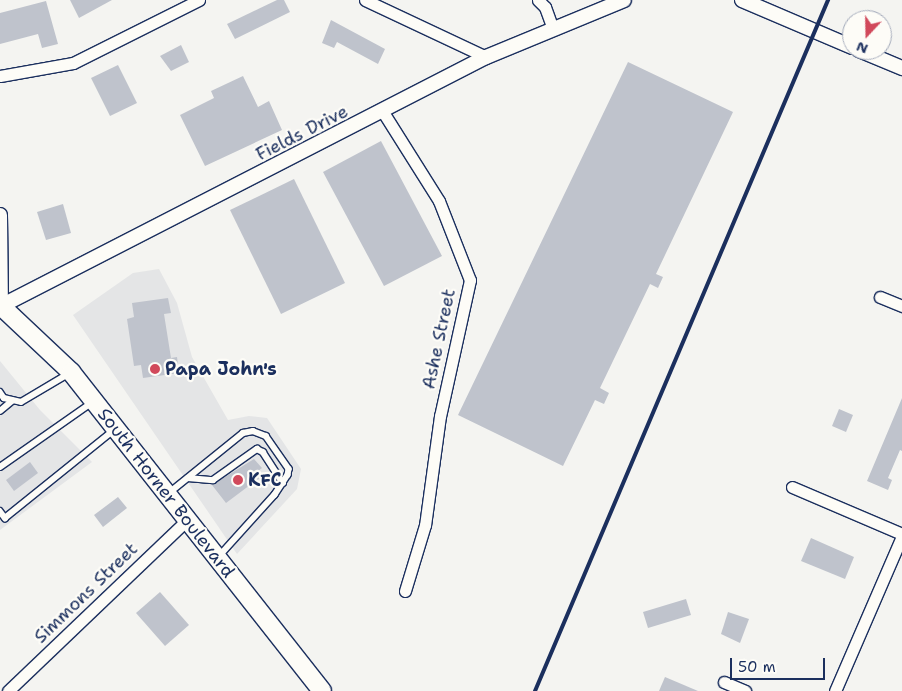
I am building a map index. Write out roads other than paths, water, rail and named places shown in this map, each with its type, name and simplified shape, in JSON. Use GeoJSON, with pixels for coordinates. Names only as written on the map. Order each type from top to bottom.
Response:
{"type":"FeatureCollection","features":[{"type":"Feature","properties":{"kind":"main road","name":"South Horner Boulevard"},"geometry":{"type":"LineString","coordinates":[[0,306],[71,372],[322,691]]}},
{"type":"Feature","properties":{"kind":"street"},"geometry":{"type":"LineString","coordinates":[[0,76],[74,63],[199,0]]}},
{"type":"Feature","properties":{"kind":"street"},"geometry":{"type":"LineString","coordinates":[[365,0],[486,57]]}},
{"type":"Feature","properties":{"kind":"street"},"geometry":{"type":"LineString","coordinates":[[538,0],[545,6],[553,29]]}},
{"type":"Feature","properties":{"kind":"street","name":"Fields Drive"},"geometry":{"type":"LineString","coordinates":[[0,306],[383,112],[486,57],[624,0]]}},
{"type":"Feature","properties":{"kind":"street"},"geometry":{"type":"LineString","coordinates":[[742,0],[842,43]]}},
{"type":"Feature","properties":{"kind":"street"},"geometry":{"type":"LineString","coordinates":[[883,60],[902,68]]}},
{"type":"Feature","properties":{"kind":"street","name":"Ashe Street"},"geometry":{"type":"LineString","coordinates":[[383,112],[439,201],[470,280],[440,416],[425,525],[405,591]]}},
{"type":"Feature","properties":{"kind":"street"},"geometry":{"type":"LineString","coordinates":[[0,215],[0,306]]}},
{"type":"Feature","properties":{"kind":"street"},"geometry":{"type":"LineString","coordinates":[[880,297],[902,306]]}},
{"type":"Feature","properties":{"kind":"street"},"geometry":{"type":"LineString","coordinates":[[792,487],[902,535],[835,691]]}},
{"type":"Feature","properties":{"kind":"street","name":"Simmons Street"},"geometry":{"type":"LineString","coordinates":[[8,691],[188,520]]}},
{"type":"Feature","properties":{"kind":"street"},"geometry":{"type":"LineString","coordinates":[[724,682],[745,691]]}},
{"type":"Feature","properties":{"kind":"lane"},"geometry":{"type":"LineString","coordinates":[[0,411],[12,402],[29,399],[71,372]]}},
{"type":"Feature","properties":{"kind":"lane"},"geometry":{"type":"LineString","coordinates":[[0,392],[12,402]]}},
{"type":"Feature","properties":{"kind":"lane"},"geometry":{"type":"LineString","coordinates":[[0,468],[94,401]]}},
{"type":"Feature","properties":{"kind":"lane"},"geometry":{"type":"LineString","coordinates":[[0,511],[6,518],[116,429]]}},
{"type":"Feature","properties":{"kind":"lane"},"geometry":{"type":"LineString","coordinates":[[167,494],[243,433],[253,431],[266,436],[289,468],[283,483],[218,558]]}},
{"type":"Feature","properties":{"kind":"lane"},"geometry":{"type":"LineString","coordinates":[[188,478],[213,480],[257,449],[263,452],[283,483]]}},
{"type":"Feature","properties":{"kind":"railway"},"geometry":{"type":"LineString","coordinates":[[535,691],[828,0]]}},
{"type":"Feature","properties":{"kind":"place","name":"Papa John's"},"geometry":{"type":"Point","coordinates":[155,369]}},
{"type":"Feature","properties":{"kind":"place","name":"KFC"},"geometry":{"type":"Point","coordinates":[238,480]}}]}
